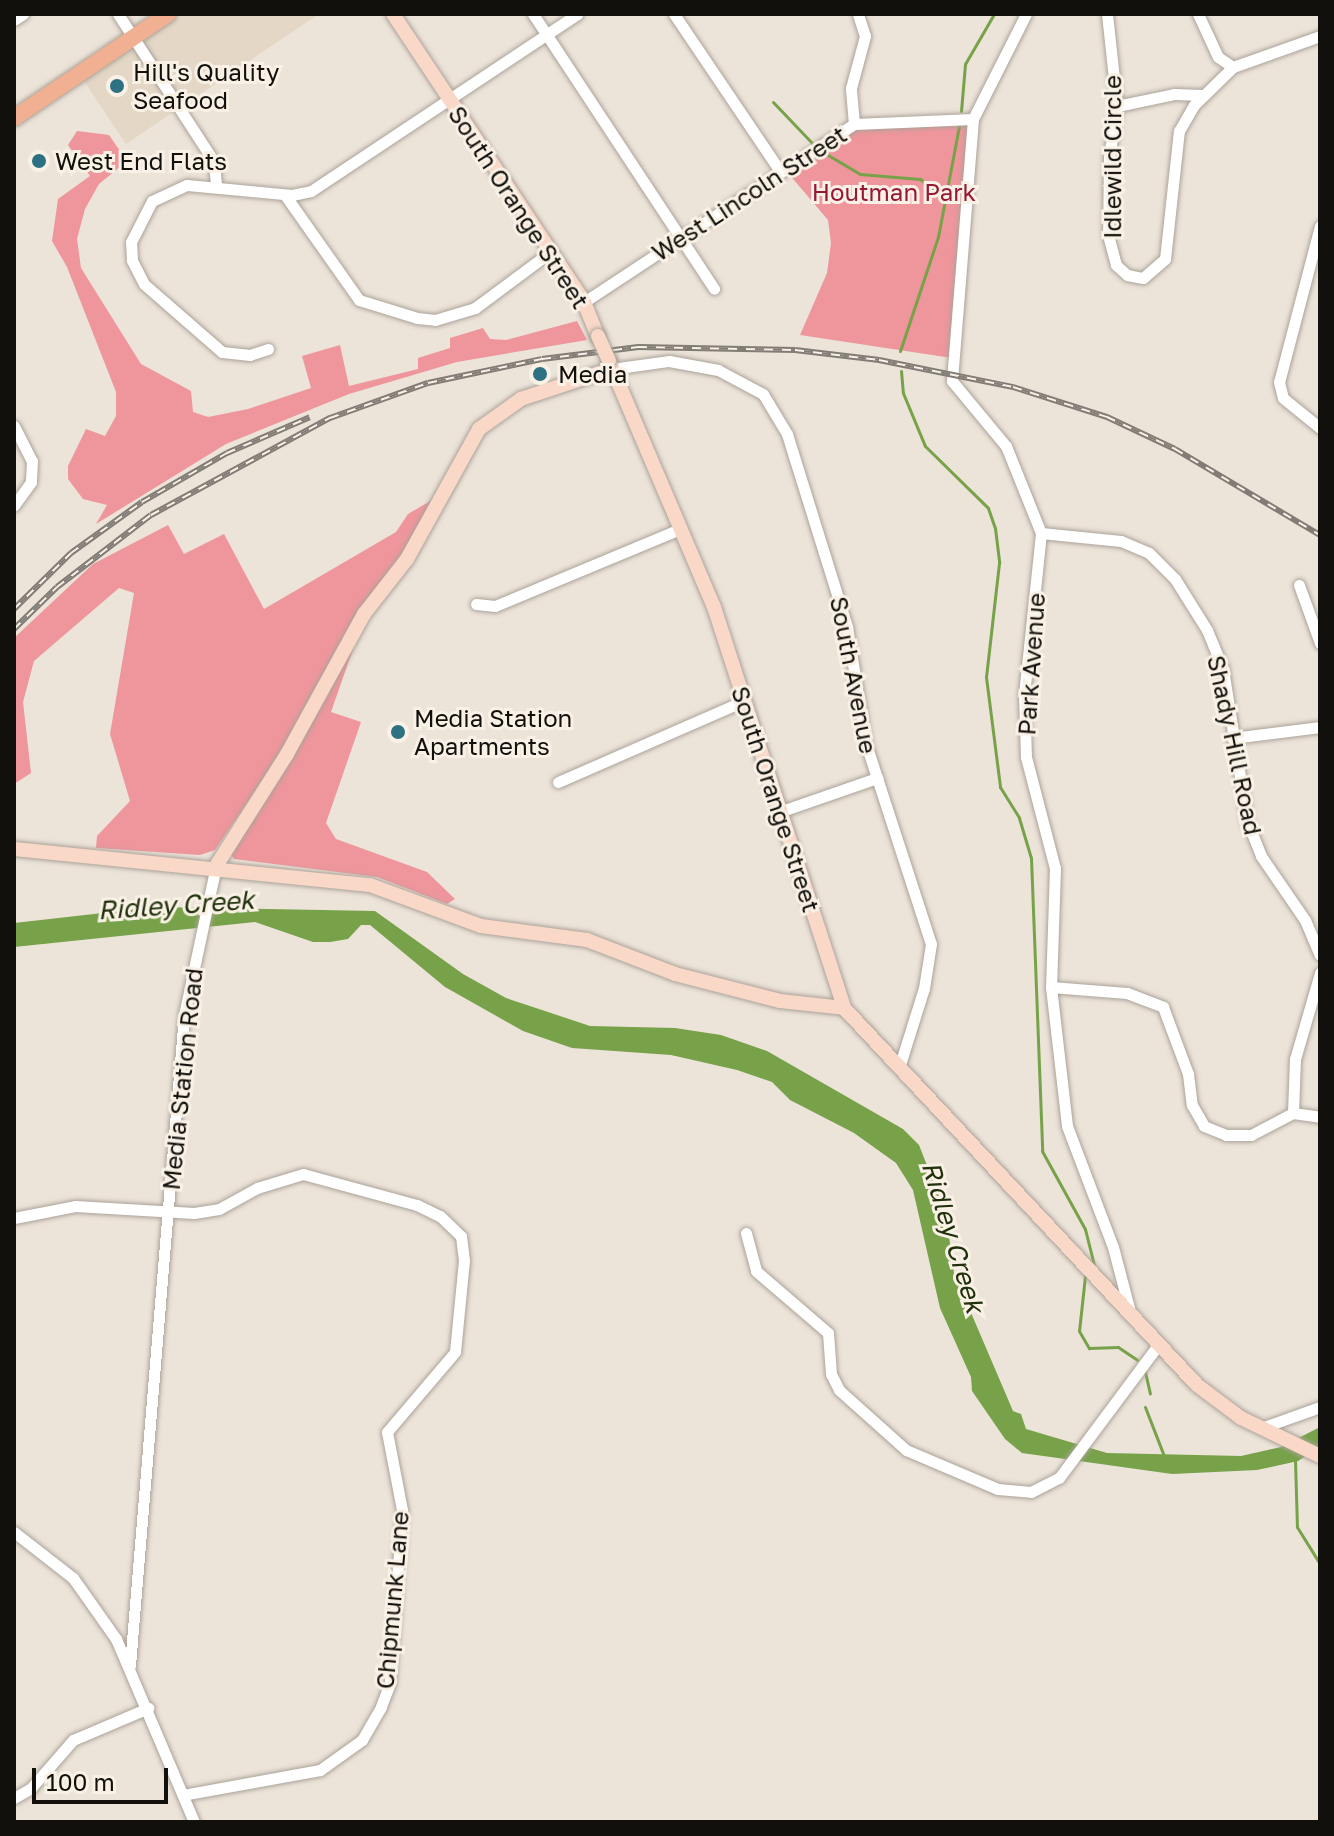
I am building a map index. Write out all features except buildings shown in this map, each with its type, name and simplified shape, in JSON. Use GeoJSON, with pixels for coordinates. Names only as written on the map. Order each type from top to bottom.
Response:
{"type":"FeatureCollection","features":[{"type":"Feature","properties":{"kind":"main road"},"geometry":{"type":"LineString","coordinates":[[14,118],[168,14]]}},
{"type":"Feature","properties":{"kind":"main road","name":"South Orange Street"},"geometry":{"type":"LineString","coordinates":[[393,14],[584,302],[714,607],[844,1008],[1131,1317],[1219,1404],[1316,1455]]}},
{"type":"Feature","properties":{"kind":"main road","name":"Media Station Road"},"geometry":{"type":"LineString","coordinates":[[216,866],[287,754],[364,614],[422,535],[468,443],[508,405],[610,365]]}},
{"type":"Feature","properties":{"kind":"main road"},"geometry":{"type":"LineString","coordinates":[[14,849],[216,866],[370,885],[481,926],[587,940],[675,974],[780,1001],[844,1008]]}},
{"type":"Feature","properties":{"kind":"street"},"geometry":{"type":"LineString","coordinates":[[14,20],[23,14]]}},
{"type":"Feature","properties":{"kind":"street"},"geometry":{"type":"LineString","coordinates":[[118,14],[214,162],[216,187]]}},
{"type":"Feature","properties":{"kind":"street"},"geometry":{"type":"LineString","coordinates":[[533,14],[714,289]]}},
{"type":"Feature","properties":{"kind":"street"},"geometry":{"type":"LineString","coordinates":[[268,349],[238,356],[211,346],[153,294],[135,269],[133,233],[152,201],[178,187],[216,187],[285,195],[316,189],[577,14]]}},
{"type":"Feature","properties":{"kind":"street"},"geometry":{"type":"LineString","coordinates":[[674,14],[780,171]]}},
{"type":"Feature","properties":{"kind":"street"},"geometry":{"type":"LineString","coordinates":[[854,124],[851,88],[865,36],[858,14]]}},
{"type":"Feature","properties":{"kind":"street"},"geometry":{"type":"LineString","coordinates":[[973,119],[1026,14]]}},
{"type":"Feature","properties":{"kind":"street","name":"Idlewild Circle"},"geometry":{"type":"LineString","coordinates":[[1107,14],[1117,106],[1109,157],[1108,235],[1116,265],[1127,275],[1143,278],[1165,259],[1179,131],[1202,95],[1233,67]]}},
{"type":"Feature","properties":{"kind":"street"},"geometry":{"type":"LineString","coordinates":[[1198,14],[1218,57],[1233,67],[1320,36]]}},
{"type":"Feature","properties":{"kind":"street"},"geometry":{"type":"LineString","coordinates":[[1117,106],[1174,94],[1202,95]]}},
{"type":"Feature","properties":{"kind":"street","name":"West Lincoln Street"},"geometry":{"type":"LineString","coordinates":[[584,302],[854,124],[973,119]]}},
{"type":"Feature","properties":{"kind":"street","name":"Park Avenue"},"geometry":{"type":"LineString","coordinates":[[973,119],[952,381],[1006,446],[1041,533],[1024,694],[1026,757],[1055,868],[1051,987],[1067,1126],[1113,1247],[1131,1317]]}},
{"type":"Feature","properties":{"kind":"street"},"geometry":{"type":"LineString","coordinates":[[285,195],[359,300],[417,318],[435,320],[475,308],[550,252]]}},
{"type":"Feature","properties":{"kind":"street"},"geometry":{"type":"LineString","coordinates":[[1320,226],[1279,382],[1283,398],[1320,428]]}},
{"type":"Feature","properties":{"kind":"street","name":"South Avenue"},"geometry":{"type":"LineString","coordinates":[[610,365],[669,361],[718,370],[763,394],[777,413],[840,598],[877,778],[931,944],[924,988],[899,1068]]}},
{"type":"Feature","properties":{"kind":"street"},"geometry":{"type":"LineString","coordinates":[[14,426],[32,461],[31,482],[14,505]]}},
{"type":"Feature","properties":{"kind":"street"},"geometry":{"type":"LineString","coordinates":[[476,604],[495,606],[680,529]]}},
{"type":"Feature","properties":{"kind":"street","name":"Shady Hill Road"},"geometry":{"type":"LineString","coordinates":[[1041,533],[1121,541],[1149,553],[1175,579],[1207,630],[1223,669],[1247,821],[1261,856],[1305,920],[1320,955]]}},
{"type":"Feature","properties":{"kind":"street"},"geometry":{"type":"LineString","coordinates":[[1299,585],[1320,643]]}},
{"type":"Feature","properties":{"kind":"street"},"geometry":{"type":"LineString","coordinates":[[558,782],[743,701]]}},
{"type":"Feature","properties":{"kind":"street"},"geometry":{"type":"LineString","coordinates":[[1232,738],[1320,727]]}},
{"type":"Feature","properties":{"kind":"street"},"geometry":{"type":"LineString","coordinates":[[782,811],[877,778]]}},
{"type":"Feature","properties":{"kind":"street","name":"Media Station Road"},"geometry":{"type":"LineString","coordinates":[[130,1665],[184,1015],[216,866]]}},
{"type":"Feature","properties":{"kind":"street"},"geometry":{"type":"LineString","coordinates":[[1293,1113],[1295,1059],[1320,973]]}},
{"type":"Feature","properties":{"kind":"street"},"geometry":{"type":"LineString","coordinates":[[1051,987],[1127,993],[1163,1007],[1188,1074],[1192,1105],[1204,1126],[1226,1135],[1251,1135],[1293,1113],[1320,1117]]}},
{"type":"Feature","properties":{"kind":"street","name":"Chipmunk Lane"},"geometry":{"type":"LineString","coordinates":[[14,1218],[62,1206],[219,1209],[257,1188],[303,1174],[440,1216],[461,1236],[464,1260],[455,1352],[387,1432],[402,1510],[390,1683],[381,1707],[362,1740],[320,1770],[183,1795]]}},
{"type":"Feature","properties":{"kind":"street"},"geometry":{"type":"LineString","coordinates":[[746,1233],[756,1271],[828,1333],[831,1374],[839,1390],[906,1450],[1013,1493],[1046,1487],[1065,1470],[1158,1345]]}},
{"type":"Feature","properties":{"kind":"street"},"geometry":{"type":"LineString","coordinates":[[1261,1428],[1320,1407]]}},
{"type":"Feature","properties":{"kind":"street"},"geometry":{"type":"LineString","coordinates":[[14,1532],[73,1578],[130,1665],[194,1822]]}},
{"type":"Feature","properties":{"kind":"street"},"geometry":{"type":"LineString","coordinates":[[14,1798],[31,1788],[73,1740],[148,1708]]}},
{"type":"Feature","properties":{"kind":"shaded area"},"geometry":{"type":"Polygon","coordinates":[[[171,14],[319,14],[126,144],[80,75],[171,14]]]}},
{"type":"Feature","properties":{"kind":"shaded area"},"geometry":{"type":"Polygon","coordinates":[[[156,907],[375,911],[463,974],[506,998],[590,1026],[675,1028],[721,1035],[767,1051],[903,1129],[919,1145],[946,1214],[954,1273],[1013,1411],[1021,1414],[1026,1429],[1107,1453],[1241,1456],[1281,1447],[1320,1427],[1320,1447],[1298,1461],[1257,1470],[1172,1474],[1022,1453],[1005,1439],[972,1391],[971,1377],[940,1308],[913,1190],[896,1163],[854,1133],[790,1100],[772,1082],[737,1070],[671,1055],[572,1048],[523,1031],[445,987],[370,925],[361,925],[348,939],[330,942],[313,942],[255,922],[14,947],[14,923],[156,907]]]}},
{"type":"Feature","properties":{"kind":"green space","name":"Houtman Park"},"geometry":{"type":"Polygon","coordinates":[[[973,119],[952,358],[800,335],[827,273],[831,243],[828,220],[788,173],[854,124],[973,119]]]}},
{"type":"Feature","properties":{"kind":"green space"},"geometry":{"type":"Polygon","coordinates":[[[77,131],[109,135],[127,161],[99,184],[85,209],[77,239],[81,268],[141,364],[191,391],[193,412],[208,417],[248,409],[311,388],[302,356],[340,345],[349,386],[418,369],[418,358],[450,348],[450,338],[483,328],[490,339],[506,340],[577,321],[587,340],[457,362],[349,394],[226,444],[96,524],[107,505],[83,499],[68,479],[68,466],[86,429],[105,436],[116,416],[116,392],[67,267],[52,241],[58,199],[90,176],[68,145],[77,131]]]}},
{"type":"Feature","properties":{"kind":"green space"},"geometry":{"type":"Polygon","coordinates":[[[432,500],[400,559],[357,613],[283,750],[215,850],[200,855],[96,848],[97,836],[130,801],[110,734],[134,593],[119,588],[34,661],[23,702],[31,773],[14,784],[14,638],[93,564],[168,525],[184,554],[224,534],[264,609],[396,532],[408,514],[432,500]]]}},
{"type":"Feature","properties":{"kind":"green space"},"geometry":{"type":"Polygon","coordinates":[[[361,626],[331,712],[361,722],[326,823],[336,839],[427,872],[455,899],[447,904],[377,877],[234,859],[229,852],[361,626]]]}},
{"type":"Feature","properties":{"kind":"waterway"},"geometry":{"type":"LineString","coordinates":[[961,111],[965,64],[994,14]]}},
{"type":"Feature","properties":{"kind":"waterway"},"geometry":{"type":"LineString","coordinates":[[773,102],[813,144]]}},
{"type":"Feature","properties":{"kind":"waterway"},"geometry":{"type":"LineString","coordinates":[[900,351],[938,237],[959,126]]}},
{"type":"Feature","properties":{"kind":"waterway"},"geometry":{"type":"LineString","coordinates":[[823,152],[860,174],[920,179],[944,197]]}},
{"type":"Feature","properties":{"kind":"waterway"},"geometry":{"type":"LineString","coordinates":[[901,371],[903,393],[925,446],[988,508],[995,528],[999,563],[986,677],[1000,787],[1019,818],[1031,858],[1042,1151],[1085,1229],[1094,1264]]}},
{"type":"Feature","properties":{"kind":"waterway"},"geometry":{"type":"LineString","coordinates":[[1085,1276],[1079,1331],[1089,1348],[1118,1347],[1137,1360]]}},
{"type":"Feature","properties":{"kind":"waterway"},"geometry":{"type":"LineString","coordinates":[[1145,1372],[1150,1393]]}},
{"type":"Feature","properties":{"kind":"waterway"},"geometry":{"type":"LineString","coordinates":[[1145,1407],[1164,1456]]}},
{"type":"Feature","properties":{"kind":"waterway"},"geometry":{"type":"LineString","coordinates":[[1295,1460],[1297,1527],[1320,1564]]}},
{"type":"Feature","properties":{"kind":"railway"},"geometry":{"type":"LineString","coordinates":[[14,629],[57,587],[151,515],[330,418],[428,383],[542,359],[638,347],[795,350],[879,360],[1013,387],[1107,417],[1175,449],[1320,535]]}},
{"type":"Feature","properties":{"kind":"railway"},"geometry":{"type":"LineString","coordinates":[[14,609],[71,553],[142,502],[227,453],[310,417]]}},
{"type":"Feature","properties":{"kind":"place","name":"Hill's Quality Seafood"},"geometry":{"type":"Point","coordinates":[117,86]}},
{"type":"Feature","properties":{"kind":"place","name":"West End Flats"},"geometry":{"type":"Point","coordinates":[39,161]}},
{"type":"Feature","properties":{"kind":"place","name":"Media"},"geometry":{"type":"Point","coordinates":[540,374]}},
{"type":"Feature","properties":{"kind":"place","name":"Media Station Apartments"},"geometry":{"type":"Point","coordinates":[398,732]}},
{"type":"Feature","properties":{"kind":"water label","name":"Ridley Creek"},"geometry":{"type":"Point","coordinates":[176,905]}},
{"type":"Feature","properties":{"kind":"water label","name":"Ridley Creek"},"geometry":{"type":"Point","coordinates":[953,1237]}}]}
